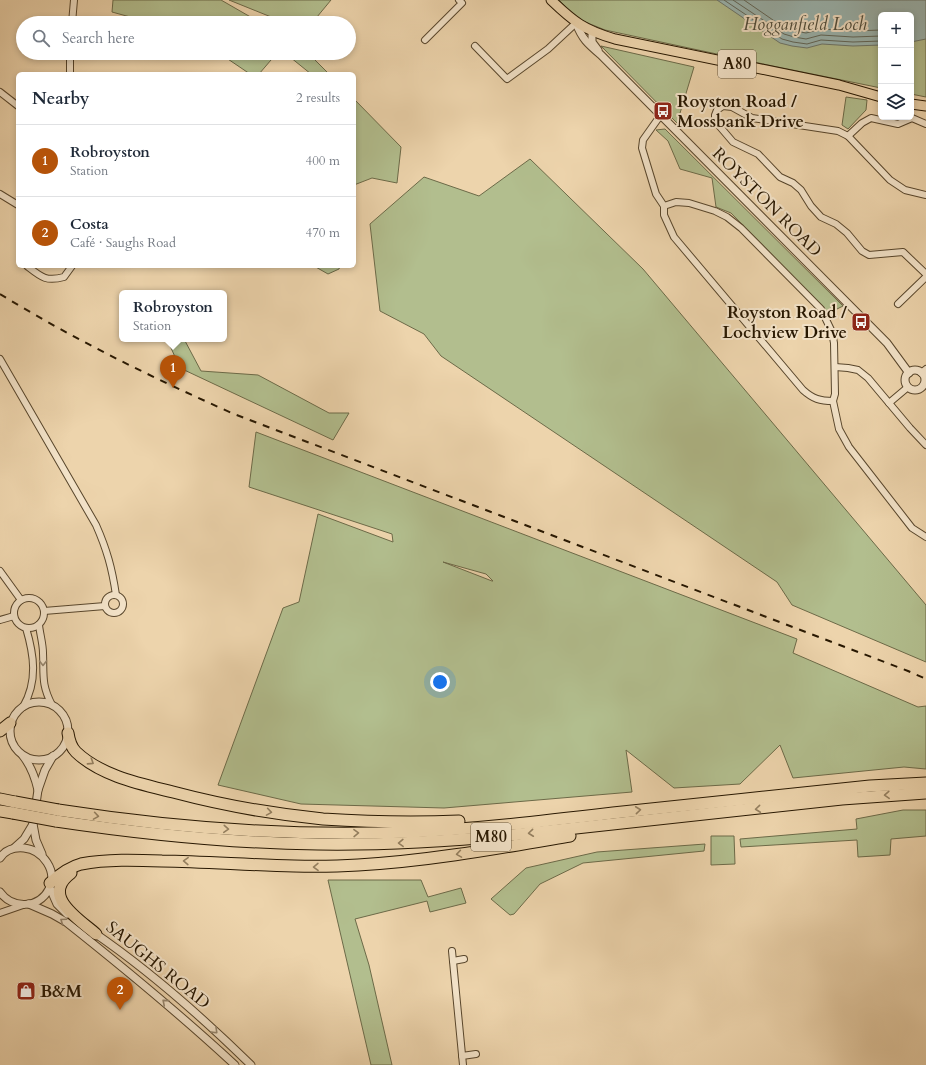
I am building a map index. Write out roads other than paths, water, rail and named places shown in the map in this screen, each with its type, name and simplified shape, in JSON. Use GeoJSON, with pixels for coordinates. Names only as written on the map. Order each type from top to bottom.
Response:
{"type":"FeatureCollection","features":[{"type":"Feature","properties":{"kind":"highway"},"geometry":{"type":"LineString","coordinates":[[0,731],[10,723]]}},
{"type":"Feature","properties":{"kind":"highway"},"geometry":{"type":"LineString","coordinates":[[68,733],[70,742],[76,752],[99,768],[122,778],[205,800],[279,813],[321,818],[404,823],[476,821],[611,813]]}},
{"type":"Feature","properties":{"kind":"highway","name":"M80"},"geometry":{"type":"LineString","coordinates":[[57,815],[107,818],[201,828],[321,833],[409,832],[470,828],[870,786],[926,783]]}},
{"type":"Feature","properties":{"kind":"highway","name":"M80"},"geometry":{"type":"LineString","coordinates":[[0,811],[14,808],[57,815],[122,830],[192,838],[319,844],[402,843],[473,839],[878,796],[926,793]]}},
{"type":"Feature","properties":{"kind":"highway","name":"M80"},"geometry":{"type":"LineString","coordinates":[[0,799],[14,808]]}},
{"type":"Feature","properties":{"kind":"highway"},"geometry":{"type":"LineString","coordinates":[[50,885],[62,873],[73,866],[91,863],[177,861],[306,867],[385,863],[471,853],[663,819]]}},
{"type":"Feature","properties":{"kind":"highway"},"geometry":{"type":"LineString","coordinates":[[91,863],[72,872],[64,879],[60,888],[60,898],[66,908],[96,934]]}},
{"type":"Feature","properties":{"kind":"main road","name":"A80"},"geometry":{"type":"LineString","coordinates":[[551,0],[576,23],[592,32],[621,40],[839,85],[878,96]]}},
{"type":"Feature","properties":{"kind":"main road"},"geometry":{"type":"LineString","coordinates":[[914,104],[926,106]]}},
{"type":"Feature","properties":{"kind":"street"},"geometry":{"type":"LineString","coordinates":[[73,16],[74,0]]}},
{"type":"Feature","properties":{"kind":"street"},"geometry":{"type":"LineString","coordinates":[[425,40],[462,3],[459,0]]}},
{"type":"Feature","properties":{"kind":"street"},"geometry":{"type":"LineString","coordinates":[[475,46],[507,79],[548,49],[576,23]]}},
{"type":"Feature","properties":{"kind":"street","name":"ROYSTON ROAD"},"geometry":{"type":"LineString","coordinates":[[576,23],[584,40],[601,55],[886,344],[909,373]]}},
{"type":"Feature","properties":{"kind":"street","name":"ROYSTON ROAD"},"geometry":{"type":"LineString","coordinates":[[592,32],[592,42],[601,55]]}},
{"type":"Feature","properties":{"kind":"street"},"geometry":{"type":"LineString","coordinates":[[70,60],[70,72]]}},
{"type":"Feature","properties":{"kind":"street"},"geometry":{"type":"LineString","coordinates":[[0,92],[16,104]]}},
{"type":"Feature","properties":{"kind":"street"},"geometry":{"type":"LineString","coordinates":[[898,304],[926,276],[903,252],[869,255],[862,251],[847,233],[836,224],[821,217],[800,190],[793,184],[780,177],[758,154],[733,142],[715,121],[715,115],[717,110],[723,106],[732,107],[752,118],[838,131],[848,136],[890,180],[906,190],[926,195]]}},
{"type":"Feature","properties":{"kind":"street"},"geometry":{"type":"LineString","coordinates":[[660,116],[643,140],[642,148],[656,194],[664,206],[664,215],[674,237],[803,390],[811,397],[821,401],[833,401]]}},
{"type":"Feature","properties":{"kind":"street"},"geometry":{"type":"LineString","coordinates":[[848,136],[862,123],[871,118],[898,124],[912,118],[926,124]]}},
{"type":"Feature","properties":{"kind":"street"},"geometry":{"type":"LineString","coordinates":[[0,194],[16,204]]}},
{"type":"Feature","properties":{"kind":"street"},"geometry":{"type":"LineString","coordinates":[[664,206],[676,202],[689,203],[715,211],[728,217],[741,228],[821,309],[832,332],[834,343],[835,394],[833,401],[839,429],[850,447],[912,528],[926,537]]}},
{"type":"Feature","properties":{"kind":"street"},"geometry":{"type":"LineString","coordinates":[[29,268],[40,277],[50,280],[64,277],[71,268]]}},
{"type":"Feature","properties":{"kind":"street"},"geometry":{"type":"LineString","coordinates":[[0,359],[96,525],[112,570],[116,595]]}},
{"type":"Feature","properties":{"kind":"street"},"geometry":{"type":"LineString","coordinates":[[835,367],[858,370],[868,378],[926,445]]}},
{"type":"Feature","properties":{"kind":"street"},"geometry":{"type":"LineString","coordinates":[[924,371],[925,387],[914,390],[908,387],[905,379],[909,373],[924,371]]}},
{"type":"Feature","properties":{"kind":"street"},"geometry":{"type":"LineString","coordinates":[[889,403],[908,387]]}},
{"type":"Feature","properties":{"kind":"street"},"geometry":{"type":"LineString","coordinates":[[0,571],[21,600]]}},
{"type":"Feature","properties":{"kind":"street"},"geometry":{"type":"LineString","coordinates":[[116,595],[121,598],[123,604],[119,612],[110,613],[105,606],[105,600],[107,597],[116,595]]}},
{"type":"Feature","properties":{"kind":"street"},"geometry":{"type":"LineString","coordinates":[[25,598],[35,599],[40,602],[44,611],[42,621],[39,625],[26,628],[18,623],[14,616],[15,608],[21,600],[25,598]]}},
{"type":"Feature","properties":{"kind":"street"},"geometry":{"type":"LineString","coordinates":[[44,611],[105,606]]}},
{"type":"Feature","properties":{"kind":"street"},"geometry":{"type":"LineString","coordinates":[[0,620],[14,616]]}},
{"type":"Feature","properties":{"kind":"street"},"geometry":{"type":"LineString","coordinates":[[14,848],[24,839],[33,824],[38,790],[45,770],[54,756],[61,750],[68,733],[67,724],[64,717],[52,705],[44,688],[43,651],[39,625]]}},
{"type":"Feature","properties":{"kind":"street"},"geometry":{"type":"LineString","coordinates":[[23,707],[28,698],[34,674],[31,646],[26,628]]}},
{"type":"Feature","properties":{"kind":"street"},"geometry":{"type":"LineString","coordinates":[[52,705],[37,702],[23,707],[17,712],[10,723],[10,734],[16,749],[23,755],[38,760],[54,756]]}},
{"type":"Feature","properties":{"kind":"street"},"geometry":{"type":"LineString","coordinates":[[23,755],[34,773],[38,790]]}},
{"type":"Feature","properties":{"kind":"street","name":"SAUGHS ROAD"},"geometry":{"type":"LineString","coordinates":[[33,824],[36,840],[49,868],[50,885],[57,904],[62,910],[156,978],[251,1065]]}},
{"type":"Feature","properties":{"kind":"street"},"geometry":{"type":"LineString","coordinates":[[0,858],[7,850],[14,848],[34,849],[43,857]]}},
{"type":"Feature","properties":{"kind":"street"},"geometry":{"type":"LineString","coordinates":[[0,913],[43,897],[50,885]]}},
{"type":"Feature","properties":{"kind":"street","name":"SAUGHS ROAD"},"geometry":{"type":"LineString","coordinates":[[0,892],[10,902],[26,904],[52,914],[66,922],[157,995],[236,1065]]}},
{"type":"Feature","properties":{"kind":"street"},"geometry":{"type":"LineString","coordinates":[[452,951],[463,1065]]}},
{"type":"Feature","properties":{"kind":"street"},"geometry":{"type":"LineString","coordinates":[[453,961],[464,959]]}},
{"type":"Feature","properties":{"kind":"street"},"geometry":{"type":"LineString","coordinates":[[462,1056],[476,1054]]}},
{"type":"Feature","properties":{"kind":"water","name":"Hogganfield Loch"},"geometry":{"type":"Polygon","coordinates":[[[717,0],[926,0],[926,39],[914,41],[914,12],[878,12],[878,45],[853,46],[822,44],[807,48],[780,43],[717,0]]]}},
{"type":"Feature","properties":{"kind":"railway"},"geometry":{"type":"LineString","coordinates":[[0,294],[28,311],[115,358],[234,414],[926,679]]}},
{"type":"Feature","properties":{"kind":"place","name":"Royston Road / Mossbank Drive"},"geometry":{"type":"Point","coordinates":[663,111]}},
{"type":"Feature","properties":{"kind":"place","name":"Royston Road / Lochview Drive"},"geometry":{"type":"Point","coordinates":[861,322]}},
{"type":"Feature","properties":{"kind":"place","name":"Robroyston"},"geometry":{"type":"Point","coordinates":[173,388]}},
{"type":"Feature","properties":{"kind":"place","name":"B&M"},"geometry":{"type":"Point","coordinates":[26,991]}},
{"type":"Feature","properties":{"kind":"place","name":"Costa"},"geometry":{"type":"Point","coordinates":[120,1010]}}]}
